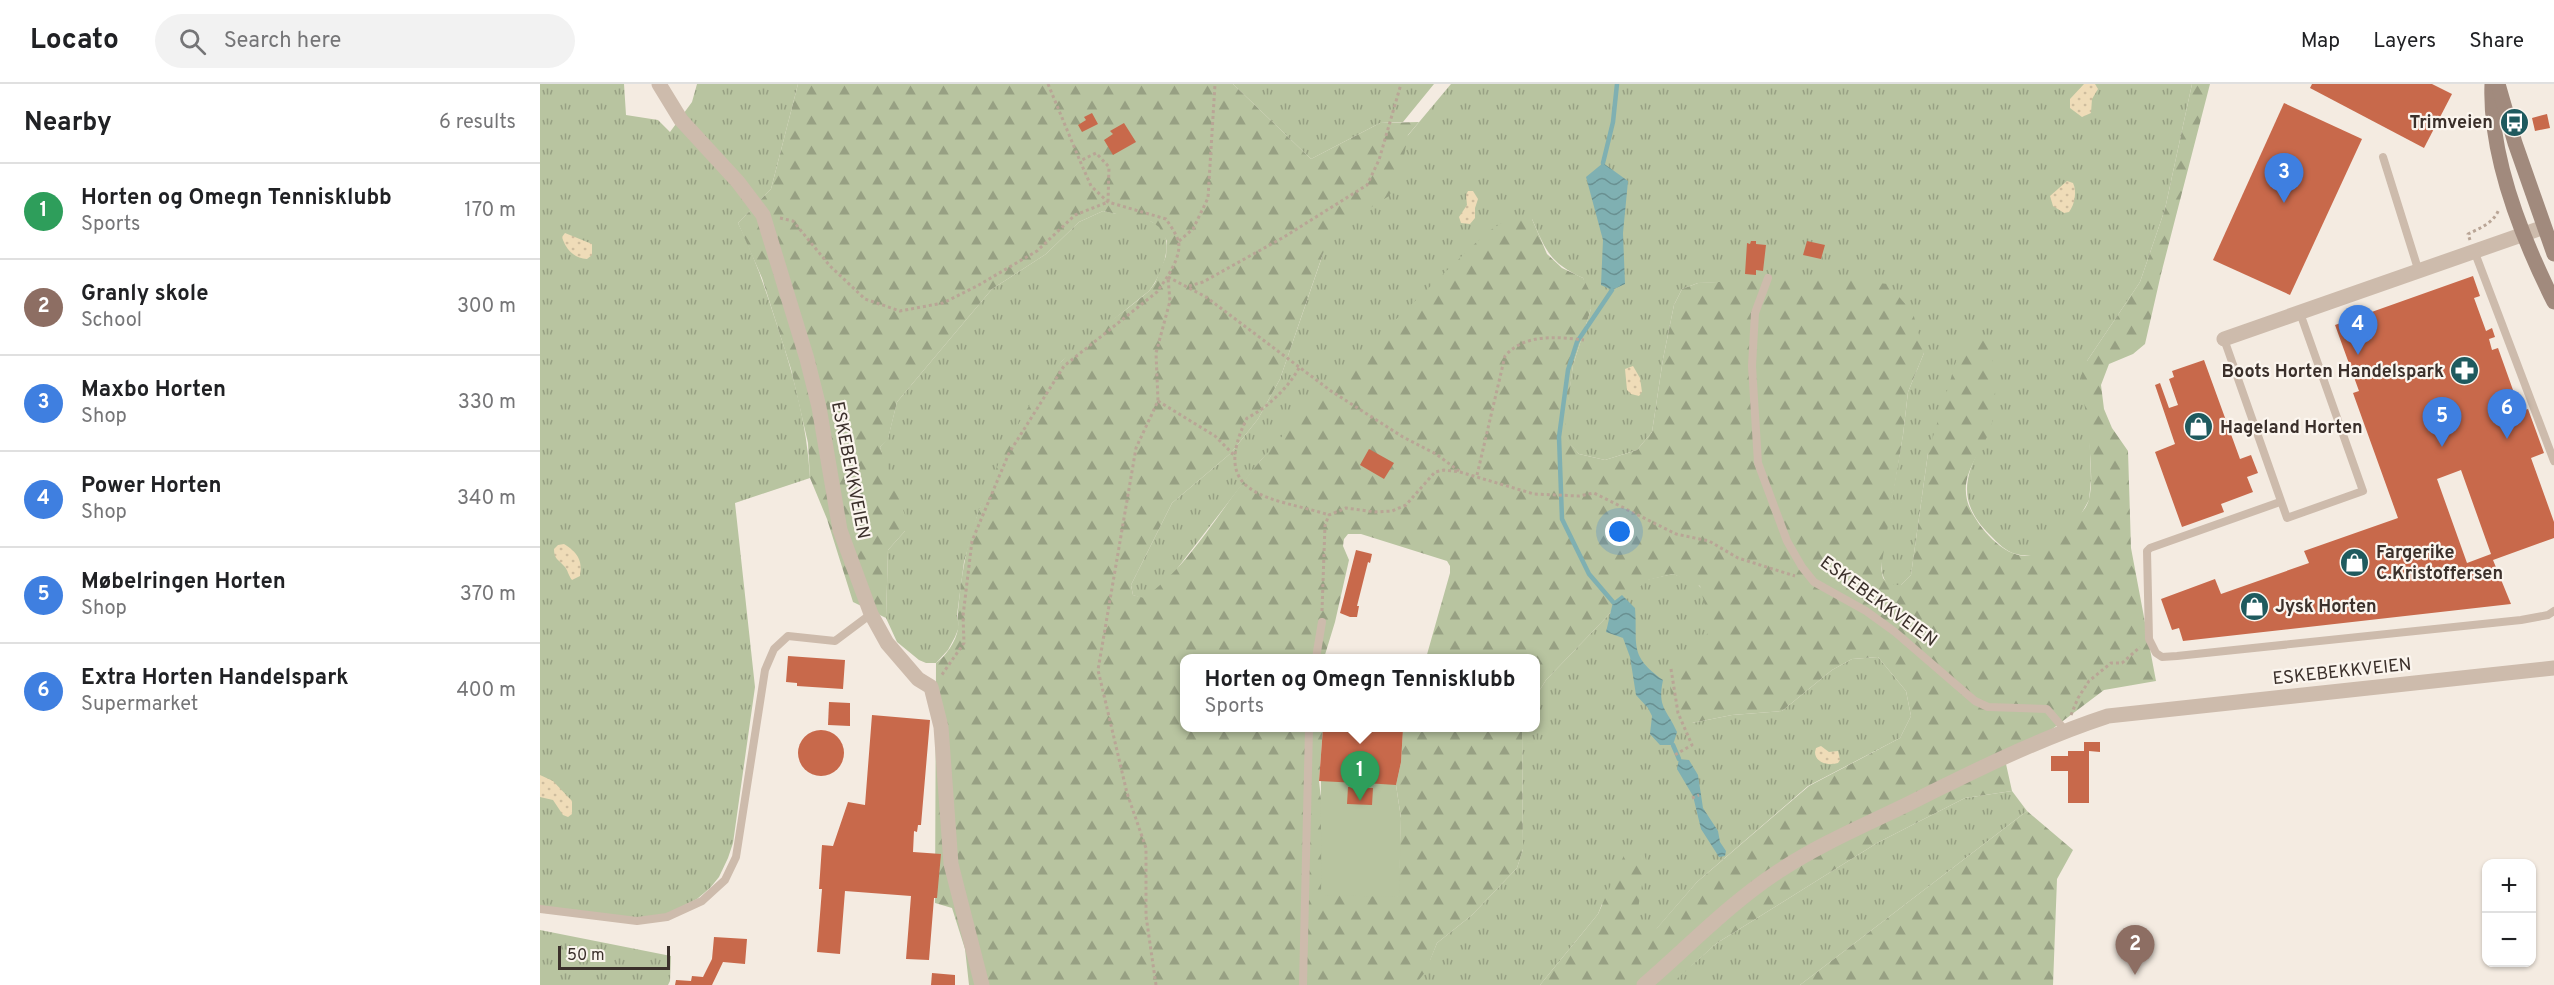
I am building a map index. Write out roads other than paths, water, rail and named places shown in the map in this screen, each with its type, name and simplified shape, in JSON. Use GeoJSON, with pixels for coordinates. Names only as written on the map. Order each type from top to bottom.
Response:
{"type":"FeatureCollection","features":[{"type":"Feature","properties":{"kind":"main road"},"geometry":{"type":"LineString","coordinates":[[2492,84],[2500,153],[2524,234],[2554,302]]}},
{"type":"Feature","properties":{"kind":"main road"},"geometry":{"type":"LineString","coordinates":[[2498,84],[2515,143],[2554,254]]}},
{"type":"Feature","properties":{"kind":"street","name":"ESKEBEKKVEIEN"},"geometry":{"type":"LineString","coordinates":[[659,84],[681,120],[738,182],[763,215],[807,358],[819,407],[840,530],[871,614],[887,644],[918,679],[931,687],[941,727],[951,864],[982,985]]}},
{"type":"Feature","properties":{"kind":"street"},"geometry":{"type":"LineString","coordinates":[[2224,339],[2544,227]]}},
{"type":"Feature","properties":{"kind":"street","name":"ESKEBEKKVEIEN"},"geometry":{"type":"LineString","coordinates":[[1644,985],[1774,875],[1822,845],[2028,745],[2065,730],[2108,716],[2554,668]]}},
{"type":"Feature","properties":{"kind":"lane"},"geometry":{"type":"LineString","coordinates":[[2383,157],[2419,272]]}},
{"type":"Feature","properties":{"kind":"lane"},"geometry":{"type":"LineString","coordinates":[[2475,253],[2554,461]]}},
{"type":"Feature","properties":{"kind":"lane","name":"ESKEBEKKVEIEN"},"geometry":{"type":"LineString","coordinates":[[1768,278],[1755,313],[1752,366],[1758,463],[1787,541],[1802,567],[1814,582],[1866,611],[1896,632],[1975,701],[1988,707],[2047,709],[2065,730]]}},
{"type":"Feature","properties":{"kind":"lane"},"geometry":{"type":"LineString","coordinates":[[2224,339],[2287,518],[2363,491],[2300,313]]}},
{"type":"Feature","properties":{"kind":"lane"},"geometry":{"type":"LineString","coordinates":[[2280,501],[2150,548],[2146,558],[2149,639],[2156,653],[2162,657],[2177,656],[2521,620],[2548,615],[2554,611]]}},
{"type":"Feature","properties":{"kind":"lane"},"geometry":{"type":"LineString","coordinates":[[540,909],[637,921],[667,917],[702,901],[725,880],[735,857],[765,670],[774,649],[788,636],[835,641],[871,614]]}},
{"type":"Feature","properties":{"kind":"lane"},"geometry":{"type":"LineString","coordinates":[[1317,654],[1322,622]]}},
{"type":"Feature","properties":{"kind":"lane"},"geometry":{"type":"LineString","coordinates":[[1303,985],[1309,732]]}},
{"type":"Feature","properties":{"kind":"water"},"geometry":{"type":"Polygon","coordinates":[[[1603,163],[1628,181],[1623,233],[1625,284],[1612,290],[1601,285],[1603,240],[1586,177],[1603,163]]]}},
{"type":"Feature","properties":{"kind":"water"},"geometry":{"type":"Polygon","coordinates":[[[1622,595],[1635,608],[1636,640],[1640,656],[1644,663],[1663,680],[1662,703],[1677,732],[1673,745],[1660,745],[1650,734],[1652,716],[1636,695],[1630,657],[1623,638],[1606,632],[1613,602],[1622,595]]]}},
{"type":"Feature","properties":{"kind":"water"},"geometry":{"type":"Polygon","coordinates":[[[1679,759],[1689,760],[1698,775],[1703,808],[1718,831],[1720,842],[1726,851],[1725,856],[1719,857],[1701,829],[1693,796],[1677,769],[1679,759]]]}},
{"type":"Feature","properties":{"kind":"waterway"},"geometry":{"type":"LineString","coordinates":[[1603,163],[1613,122],[1617,84]]}},
{"type":"Feature","properties":{"kind":"waterway"},"geometry":{"type":"LineString","coordinates":[[1612,290],[1577,342],[1568,370],[1559,437],[1562,519],[1589,574],[1613,602]]}},
{"type":"Feature","properties":{"kind":"waterway"},"geometry":{"type":"LineString","coordinates":[[1673,745],[1679,759]]}},
{"type":"Feature","properties":{"kind":"place","name":"Trimveien"},"geometry":{"type":"Point","coordinates":[2514,122]}},
{"type":"Feature","properties":{"kind":"place","name":"Maxbo Horten"},"geometry":{"type":"Point","coordinates":[2284,203]}},
{"type":"Feature","properties":{"kind":"place","name":"Power Horten"},"geometry":{"type":"Point","coordinates":[2358,355]}},
{"type":"Feature","properties":{"kind":"place","name":"Boots Horten Handelspark"},"geometry":{"type":"Point","coordinates":[2465,371]}},
{"type":"Feature","properties":{"kind":"place","name":"Hageland Horten"},"geometry":{"type":"Point","coordinates":[2199,427]}},
{"type":"Feature","properties":{"kind":"place","name":"Extra Horten Handelspark"},"geometry":{"type":"Point","coordinates":[2507,439]}},
{"type":"Feature","properties":{"kind":"place","name":"Møbelringen Horten"},"geometry":{"type":"Point","coordinates":[2442,447]}},
{"type":"Feature","properties":{"kind":"place","name":"Fargerike C.Kristoffersen"},"geometry":{"type":"Point","coordinates":[2355,562]}},
{"type":"Feature","properties":{"kind":"place","name":"Jysk Horten"},"geometry":{"type":"Point","coordinates":[2254,606]}},
{"type":"Feature","properties":{"kind":"place","name":"Horten og Omegn Tennisklubb"},"geometry":{"type":"Point","coordinates":[1360,801]}},
{"type":"Feature","properties":{"kind":"place","name":"Granly skole"},"geometry":{"type":"Point","coordinates":[2135,975]}}]}
